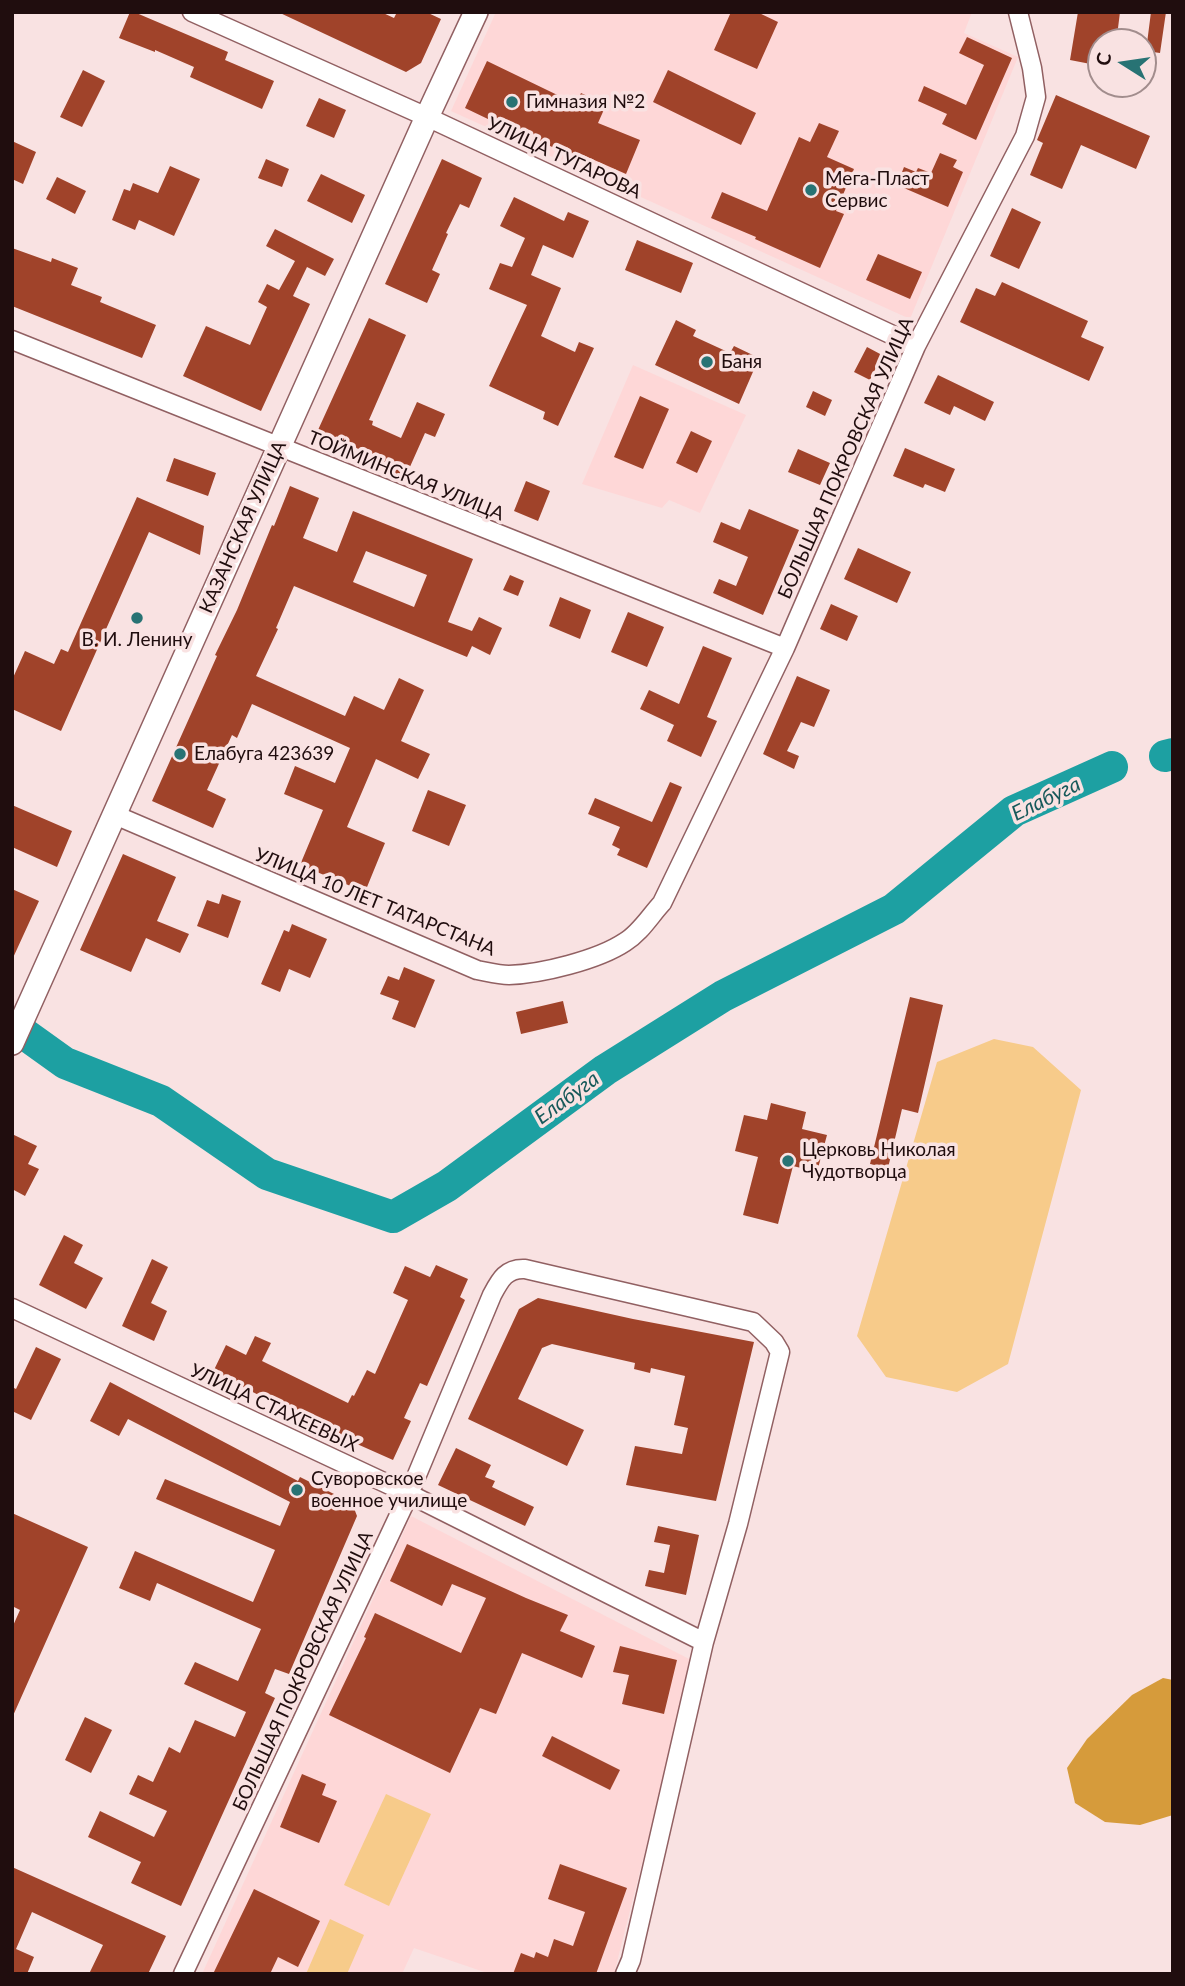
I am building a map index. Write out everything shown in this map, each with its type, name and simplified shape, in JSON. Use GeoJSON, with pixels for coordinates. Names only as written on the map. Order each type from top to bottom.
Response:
{"type":"FeatureCollection","features":[{"type":"Feature","properties":{"kind":"street","name":"УЛИЦА ТУГАРОВА"},"geometry":{"type":"LineString","coordinates":[[192,12],[427,117],[916,346]]}},
{"type":"Feature","properties":{"kind":"street","name":"КАЗАНСКАЯ УЛИЦА"},"geometry":{"type":"LineString","coordinates":[[12,1043],[476,12]]}},
{"type":"Feature","properties":{"kind":"street","name":"БОЛЬШАЯ ПОКРОВСКАЯ УЛИЦА"},"geometry":{"type":"LineString","coordinates":[[654,912],[662,903],[785,648],[916,346],[1025,136],[1036,97],[1018,12]]}},
{"type":"Feature","properties":{"kind":"street","name":"ТОЙМИНСКАЯ УЛИЦА"},"geometry":{"type":"LineString","coordinates":[[12,340],[785,648]]}},
{"type":"Feature","properties":{"kind":"street","name":"УЛИЦА 10 ЛЕТ ТАТАРСТАНА"},"geometry":{"type":"LineString","coordinates":[[115,815],[477,970],[496,974],[525,974],[587,959],[608,951],[625,942],[654,912]]}},
{"type":"Feature","properties":{"kind":"street","name":"БОЛЬШАЯ ПОКРОВСКАЯ УЛИЦА"},"geometry":{"type":"LineString","coordinates":[[183,1974],[409,1494],[492,1295],[500,1280],[510,1270],[525,1269],[753,1322],[774,1342],[780,1352],[738,1524],[704,1642]]}},
{"type":"Feature","properties":{"kind":"street","name":"УЛИЦА СТАХЕЕВЫХ"},"geometry":{"type":"LineString","coordinates":[[12,1308],[409,1494],[704,1642]]}},
{"type":"Feature","properties":{"kind":"street"},"geometry":{"type":"LineString","coordinates":[[625,1974],[631,1961],[704,1642]]}},
{"type":"Feature","properties":{"kind":"shaded area"},"geometry":{"type":"Polygon","coordinates":[[[496,12],[972,12],[964,33],[1018,57],[910,319],[451,111],[496,12]]]}},
{"type":"Feature","properties":{"kind":"shaded area"},"geometry":{"type":"Polygon","coordinates":[[[633,365],[746,415],[700,513],[669,500],[662,508],[582,484],[633,365]]]}},
{"type":"Feature","properties":{"kind":"shaded area"},"geometry":{"type":"Polygon","coordinates":[[[994,1039],[1033,1047],[1081,1090],[1008,1364],[957,1392],[886,1377],[857,1336],[937,1062],[994,1039]]]}},
{"type":"Feature","properties":{"kind":"shaded area"},"geometry":{"type":"Polygon","coordinates":[[[411,1516],[693,1661],[614,1974],[490,1974],[414,1948],[402,1974],[202,1974],[411,1516]]]}},
{"type":"Feature","properties":{"kind":"shaded area"},"geometry":{"type":"Polygon","coordinates":[[[1163,1678],[1173,1680],[1173,1815],[1140,1825],[1105,1822],[1075,1803],[1067,1768],[1087,1739],[1132,1695],[1163,1678]]]}},
{"type":"Feature","properties":{"kind":"shaded area"},"geometry":{"type":"Polygon","coordinates":[[[386,1794],[431,1814],[389,1906],[344,1885],[386,1794]]]}},
{"type":"Feature","properties":{"kind":"shaded area"},"geometry":{"type":"Polygon","coordinates":[[[330,1919],[364,1935],[347,1974],[306,1974],[330,1919]]]}},
{"type":"Feature","properties":{"kind":"building"},"geometry":{"type":"Polygon","coordinates":[[[130,12],[228,52],[225,60],[274,81],[262,109],[190,77],[194,67],[119,38],[130,12]]]}},
{"type":"Feature","properties":{"kind":"building"},"geometry":{"type":"Polygon","coordinates":[[[278,12],[381,12],[394,18],[397,12],[426,12],[441,19],[421,63],[406,72],[278,12]]]}},
{"type":"Feature","properties":{"kind":"building"},"geometry":{"type":"Polygon","coordinates":[[[731,12],[757,12],[778,22],[757,69],[714,50],[731,12]]]}},
{"type":"Feature","properties":{"kind":"building"},"geometry":{"type":"Polygon","coordinates":[[[1078,12],[1120,12],[1118,28],[1087,28],[1087,63],[1070,60],[1078,12]]]}},
{"type":"Feature","properties":{"kind":"building"},"geometry":{"type":"Polygon","coordinates":[[[1151,12],[1166,12],[1160,53],[1157,53],[1157,28],[1149,28],[1151,12]]]}},
{"type":"Feature","properties":{"kind":"building"},"geometry":{"type":"Polygon","coordinates":[[[967,37],[1012,58],[976,140],[942,124],[947,114],[918,101],[924,86],[966,105],[984,65],[959,53],[967,37]]]}},
{"type":"Feature","properties":{"kind":"building"},"geometry":{"type":"Polygon","coordinates":[[[487,61],[576,104],[581,93],[606,105],[598,123],[640,140],[626,174],[583,155],[581,160],[539,141],[538,143],[465,108],[487,61]]]}},
{"type":"Feature","properties":{"kind":"building"},"geometry":{"type":"Polygon","coordinates":[[[83,70],[105,81],[82,127],[60,117],[83,70]]]}},
{"type":"Feature","properties":{"kind":"building"},"geometry":{"type":"Polygon","coordinates":[[[668,70],[756,113],[741,145],[653,102],[668,70]]]}},
{"type":"Feature","properties":{"kind":"building"},"geometry":{"type":"Polygon","coordinates":[[[1056,95],[1150,136],[1136,169],[1081,145],[1062,189],[1030,175],[1043,143],[1037,140],[1056,95]]]}},
{"type":"Feature","properties":{"kind":"building"},"geometry":{"type":"Polygon","coordinates":[[[319,98],[346,110],[334,138],[306,126],[319,98]]]}},
{"type":"Feature","properties":{"kind":"building","name":"Мега-Пласт Сервис"},"geometry":{"type":"Polygon","coordinates":[[[819,123],[839,131],[827,157],[854,169],[836,211],[844,214],[820,268],[711,218],[722,192],[767,211],[799,137],[810,142],[819,123]]]}},
{"type":"Feature","properties":{"kind":"building"},"geometry":{"type":"Polygon","coordinates":[[[12,141],[36,152],[23,184],[12,179],[12,141]]]}},
{"type":"Feature","properties":{"kind":"building"},"geometry":{"type":"Polygon","coordinates":[[[940,153],[957,160],[953,167],[963,172],[948,207],[897,185],[904,167],[916,172],[918,168],[931,173],[940,153]]]}},
{"type":"Feature","properties":{"kind":"building"},"geometry":{"type":"Polygon","coordinates":[[[266,159],[289,169],[282,187],[258,178],[266,159]]]}},
{"type":"Feature","properties":{"kind":"building"},"geometry":{"type":"Polygon","coordinates":[[[442,159],[482,178],[469,208],[460,204],[446,233],[448,234],[432,270],[440,274],[427,303],[385,284],[442,159]]]}},
{"type":"Feature","properties":{"kind":"building"},"geometry":{"type":"Polygon","coordinates":[[[170,166],[200,179],[174,236],[139,220],[135,230],[112,220],[124,189],[130,191],[133,183],[158,193],[170,166]]]}},
{"type":"Feature","properties":{"kind":"building"},"geometry":{"type":"Polygon","coordinates":[[[321,174],[365,195],[352,223],[307,201],[321,174]]]}},
{"type":"Feature","properties":{"kind":"building"},"geometry":{"type":"Polygon","coordinates":[[[57,177],[86,191],[75,214],[46,199],[57,177]]]}},
{"type":"Feature","properties":{"kind":"building"},"geometry":{"type":"Polygon","coordinates":[[[514,197],[564,221],[568,212],[589,221],[573,258],[543,245],[531,275],[561,288],[541,336],[575,352],[579,342],[594,348],[558,426],[543,419],[545,412],[489,386],[527,305],[489,289],[500,263],[512,267],[525,238],[500,226],[514,197]]]}},
{"type":"Feature","properties":{"kind":"building"},"geometry":{"type":"Polygon","coordinates":[[[1012,208],[1041,222],[1019,269],[990,256],[1012,208]]]}},
{"type":"Feature","properties":{"kind":"building"},"geometry":{"type":"Polygon","coordinates":[[[275,229],[334,259],[325,276],[307,267],[293,296],[310,304],[261,411],[183,376],[206,326],[250,345],[267,307],[258,302],[267,284],[279,290],[295,261],[266,246],[275,229]]]}},
{"type":"Feature","properties":{"kind":"building"},"geometry":{"type":"Polygon","coordinates":[[[637,240],[693,263],[681,293],[625,270],[637,240]]]}},
{"type":"Feature","properties":{"kind":"building"},"geometry":{"type":"Polygon","coordinates":[[[12,248],[78,268],[71,285],[102,297],[100,302],[156,325],[142,358],[12,306],[12,248]]]}},
{"type":"Feature","properties":{"kind":"building"},"geometry":{"type":"Polygon","coordinates":[[[878,254],[922,272],[910,299],[866,280],[878,254]]]}},
{"type":"Feature","properties":{"kind":"building"},"geometry":{"type":"Polygon","coordinates":[[[1002,282],[1088,321],[1081,337],[1104,347],[1089,381],[960,322],[976,288],[995,296],[1002,282]]]}},
{"type":"Feature","properties":{"kind":"building"},"geometry":{"type":"Polygon","coordinates":[[[369,318],[406,335],[369,420],[373,421],[372,425],[401,438],[417,402],[445,414],[435,437],[425,433],[405,478],[381,467],[384,461],[318,430],[369,318]]]}},
{"type":"Feature","properties":{"kind":"building","name":"Баня"},"geometry":{"type":"Polygon","coordinates":[[[676,320],[696,330],[693,336],[730,353],[734,346],[759,358],[739,404],[655,365],[676,320]]]}},
{"type":"Feature","properties":{"kind":"building"},"geometry":{"type":"Polygon","coordinates":[[[867,347],[882,355],[870,380],[854,372],[867,347]]]}},
{"type":"Feature","properties":{"kind":"building"},"geometry":{"type":"Polygon","coordinates":[[[938,375],[994,402],[985,421],[954,406],[950,415],[924,403],[938,375]]]}},
{"type":"Feature","properties":{"kind":"building"},"geometry":{"type":"Polygon","coordinates":[[[813,391],[832,400],[825,416],[806,407],[813,391]]]}},
{"type":"Feature","properties":{"kind":"building"},"geometry":{"type":"Polygon","coordinates":[[[640,396],[669,409],[643,469],[614,457],[640,396]]]}},
{"type":"Feature","properties":{"kind":"building"},"geometry":{"type":"Polygon","coordinates":[[[691,431],[712,441],[697,473],[676,463],[691,431]]]}},
{"type":"Feature","properties":{"kind":"building"},"geometry":{"type":"Polygon","coordinates":[[[905,448],[955,469],[945,492],[925,484],[923,488],[893,476],[905,448]]]}},
{"type":"Feature","properties":{"kind":"building"},"geometry":{"type":"Polygon","coordinates":[[[798,449],[830,463],[820,485],[788,472],[798,449]]]}},
{"type":"Feature","properties":{"kind":"building"},"geometry":{"type":"Polygon","coordinates":[[[174,458],[216,473],[208,496],[166,481],[174,458]]]}},
{"type":"Feature","properties":{"kind":"building"},"geometry":{"type":"Polygon","coordinates":[[[526,481],[550,491],[538,521],[514,511],[526,481]]]}},
{"type":"Feature","properties":{"kind":"building"},"geometry":{"type":"Polygon","coordinates":[[[290,486],[319,498],[303,538],[337,552],[353,511],[473,559],[448,622],[472,631],[479,617],[502,628],[490,655],[472,646],[467,657],[294,586],[256,676],[345,716],[354,696],[384,710],[399,678],[424,690],[401,741],[430,754],[418,779],[376,759],[347,827],[385,843],[365,892],[300,865],[323,810],[284,794],[295,766],[335,783],[350,748],[252,704],[237,738],[232,735],[207,790],[226,799],[213,828],[152,801],[272,525],[274,526],[290,486]],[[366,551],[353,582],[414,607],[427,575],[366,551]]]}},
{"type":"Feature","properties":{"kind":"building"},"geometry":{"type":"Polygon","coordinates":[[[137,497],[204,526],[200,555],[149,532],[61,731],[12,709],[12,680],[25,651],[54,664],[61,649],[68,652],[137,497]]]}},
{"type":"Feature","properties":{"kind":"building"},"geometry":{"type":"Polygon","coordinates":[[[749,509],[799,530],[763,615],[713,593],[719,579],[736,586],[748,557],[713,542],[721,522],[740,530],[749,509]]]}},
{"type":"Feature","properties":{"kind":"building"},"geometry":{"type":"Polygon","coordinates":[[[858,548],[911,572],[897,603],[844,579],[858,548]]]}},
{"type":"Feature","properties":{"kind":"building"},"geometry":{"type":"Polygon","coordinates":[[[510,575],[524,581],[518,596],[503,590],[510,575]]]}},
{"type":"Feature","properties":{"kind":"building"},"geometry":{"type":"Polygon","coordinates":[[[560,597],[591,610],[580,639],[549,626],[560,597]]]}},
{"type":"Feature","properties":{"kind":"building"},"geometry":{"type":"Polygon","coordinates":[[[831,604],[858,616],[847,641],[820,629],[831,604]]]}},
{"type":"Feature","properties":{"kind":"building"},"geometry":{"type":"Polygon","coordinates":[[[628,612],[664,627],[647,667],[611,652],[628,612]]]}},
{"type":"Feature","properties":{"kind":"building"},"geometry":{"type":"Polygon","coordinates":[[[703,646],[732,658],[707,717],[717,721],[701,757],[667,741],[674,725],[640,709],[649,690],[679,704],[703,646]]]}},
{"type":"Feature","properties":{"kind":"building"},"geometry":{"type":"Polygon","coordinates":[[[797,676],[830,690],[814,727],[801,722],[787,751],[799,756],[794,769],[763,754],[797,676]]]}},
{"type":"Feature","properties":{"kind":"building"},"geometry":{"type":"Polygon","coordinates":[[[670,782],[682,787],[647,868],[617,855],[620,849],[612,845],[620,827],[588,814],[595,798],[652,822],[670,782]]]}},
{"type":"Feature","properties":{"kind":"building"},"geometry":{"type":"Polygon","coordinates":[[[428,790],[466,805],[449,846],[412,831],[428,790]]]}},
{"type":"Feature","properties":{"kind":"building"},"geometry":{"type":"Polygon","coordinates":[[[12,805],[72,831],[57,867],[12,847],[12,805]]]}},
{"type":"Feature","properties":{"kind":"building"},"geometry":{"type":"Polygon","coordinates":[[[123,854],[176,877],[157,921],[189,934],[180,953],[146,938],[131,972],[80,950],[123,854]]]}},
{"type":"Feature","properties":{"kind":"building"},"geometry":{"type":"Polygon","coordinates":[[[12,889],[39,901],[12,960],[12,889]]]}},
{"type":"Feature","properties":{"kind":"building"},"geometry":{"type":"Polygon","coordinates":[[[222,894],[241,901],[228,938],[197,926],[207,900],[219,904],[222,894]]]}},
{"type":"Feature","properties":{"kind":"building"},"geometry":{"type":"Polygon","coordinates":[[[292,924],[327,939],[310,978],[289,969],[280,992],[261,984],[284,930],[289,932],[292,924]]]}},
{"type":"Feature","properties":{"kind":"building"},"geometry":{"type":"Polygon","coordinates":[[[404,967],[435,980],[415,1028],[392,1019],[399,1001],[380,994],[388,976],[399,980],[404,967]]]}},
{"type":"Feature","properties":{"kind":"building"},"geometry":{"type":"Polygon","coordinates":[[[910,997],[943,1005],[918,1113],[902,1109],[888,1168],[870,1164],[910,997]]]}},
{"type":"Feature","properties":{"kind":"building"},"geometry":{"type":"Polygon","coordinates":[[[563,1001],[568,1023],[521,1034],[516,1012],[563,1001]]]}},
{"type":"Feature","properties":{"kind":"building","name":"Церковь Николая Чудотворца"},"geometry":{"type":"Polygon","coordinates":[[[771,1103],[806,1112],[802,1129],[827,1135],[817,1172],[793,1166],[778,1224],[743,1215],[758,1157],[735,1151],[744,1115],[767,1120],[771,1103]]]}},
{"type":"Feature","properties":{"kind":"building"},"geometry":{"type":"Polygon","coordinates":[[[12,1134],[37,1146],[28,1164],[39,1169],[25,1196],[12,1189],[12,1134]]]}},
{"type":"Feature","properties":{"kind":"building"},"geometry":{"type":"Polygon","coordinates":[[[64,1235],[83,1245],[74,1263],[103,1278],[86,1309],[39,1285],[64,1235]]]}},
{"type":"Feature","properties":{"kind":"building"},"geometry":{"type":"Polygon","coordinates":[[[152,1259],[168,1267],[151,1303],[167,1311],[154,1341],[122,1326],[152,1259]]]}},
{"type":"Feature","properties":{"kind":"building"},"geometry":{"type":"Polygon","coordinates":[[[436,1265],[468,1279],[460,1297],[465,1300],[427,1386],[420,1383],[404,1418],[411,1421],[393,1460],[213,1372],[226,1345],[246,1355],[255,1336],[271,1343],[262,1361],[348,1403],[367,1370],[375,1374],[408,1300],[393,1293],[405,1266],[430,1277],[436,1265]]]}},
{"type":"Feature","properties":{"kind":"building"},"geometry":{"type":"Polygon","coordinates":[[[538,1298],[754,1342],[716,1501],[626,1485],[635,1446],[682,1454],[688,1428],[674,1425],[685,1376],[651,1368],[650,1373],[634,1369],[635,1363],[552,1344],[542,1348],[518,1399],[584,1430],[567,1466],[468,1419],[519,1309],[538,1298]]]}},
{"type":"Feature","properties":{"kind":"building"},"geometry":{"type":"Polygon","coordinates":[[[36,1347],[61,1359],[31,1420],[12,1411],[12,1387],[16,1389],[36,1347]]]}},
{"type":"Feature","properties":{"kind":"building"},"geometry":{"type":"Polygon","coordinates":[[[110,1382],[298,1481],[300,1477],[352,1503],[357,1516],[289,1674],[275,1669],[265,1693],[275,1698],[181,1906],[131,1883],[141,1862],[88,1837],[100,1811],[154,1837],[167,1811],[129,1794],[138,1775],[153,1782],[169,1747],[180,1753],[195,1720],[235,1737],[246,1712],[184,1684],[195,1662],[238,1681],[261,1629],[157,1583],[150,1601],[119,1588],[135,1551],[253,1602],[275,1550],[156,1499],[165,1479],[280,1526],[290,1502],[128,1419],[119,1436],[90,1421],[110,1382]]]}},
{"type":"Feature","properties":{"kind":"building"},"geometry":{"type":"Polygon","coordinates":[[[456,1448],[491,1465],[485,1477],[495,1481],[492,1487],[534,1507],[525,1526],[438,1485],[456,1448]]]}},
{"type":"Feature","properties":{"kind":"building"},"geometry":{"type":"Polygon","coordinates":[[[12,1513],[88,1547],[12,1718],[12,1628],[20,1610],[12,1606],[12,1513]]]}},
{"type":"Feature","properties":{"kind":"building"},"geometry":{"type":"Polygon","coordinates":[[[658,1526],[699,1535],[686,1595],[645,1586],[649,1570],[664,1573],[670,1545],[654,1542],[658,1526]]]}},
{"type":"Feature","properties":{"kind":"building"},"geometry":{"type":"Polygon","coordinates":[[[407,1544],[568,1615],[560,1631],[595,1646],[582,1678],[522,1653],[496,1714],[480,1708],[450,1773],[329,1715],[375,1613],[461,1653],[486,1598],[452,1584],[442,1606],[390,1581],[407,1544]]]}},
{"type":"Feature","properties":{"kind":"building"},"geometry":{"type":"Polygon","coordinates":[[[620,1646],[677,1660],[664,1714],[622,1704],[629,1675],[613,1672],[620,1646]]]}},
{"type":"Feature","properties":{"kind":"building"},"geometry":{"type":"Polygon","coordinates":[[[85,1717],[112,1730],[91,1773],[65,1760],[85,1717]]]}},
{"type":"Feature","properties":{"kind":"building"},"geometry":{"type":"Polygon","coordinates":[[[552,1736],[620,1770],[610,1790],[542,1756],[552,1736]]]}},
{"type":"Feature","properties":{"kind":"building"},"geometry":{"type":"Polygon","coordinates":[[[302,1774],[326,1784],[322,1795],[337,1801],[319,1843],[280,1827],[302,1774]]]}},
{"type":"Feature","properties":{"kind":"building"},"geometry":{"type":"Polygon","coordinates":[[[560,1864],[627,1888],[596,1974],[513,1974],[521,1953],[534,1958],[536,1952],[548,1957],[554,1939],[573,1946],[585,1912],[548,1899],[560,1864]]]}},
{"type":"Feature","properties":{"kind":"building"},"geometry":{"type":"Polygon","coordinates":[[[12,1867],[166,1936],[148,1974],[89,1974],[103,1945],[32,1912],[16,1949],[34,1957],[27,1974],[12,1974],[12,1867]]]}},
{"type":"Feature","properties":{"kind":"building"},"geometry":{"type":"Polygon","coordinates":[[[254,1889],[320,1921],[298,1967],[278,1957],[270,1974],[213,1974],[254,1889]]]}},
{"type":"Feature","properties":{"kind":"waterway","name":"Елабуга"},"geometry":{"type":"LineString","coordinates":[[1165,756],[1173,754]]}},
{"type":"Feature","properties":{"kind":"waterway","name":"Елабуга"},"geometry":{"type":"LineString","coordinates":[[12,1025],[65,1063],[161,1101],[267,1174],[393,1217],[447,1186],[605,1070],[723,996],[894,909],[1014,811],[1112,767]]}},
{"type":"Feature","properties":{"kind":"place","name":"Гимназия №2"},"geometry":{"type":"Point","coordinates":[512,102]}},
{"type":"Feature","properties":{"kind":"place","name":"Мега-Пласт Сервис"},"geometry":{"type":"Point","coordinates":[811,190]}},
{"type":"Feature","properties":{"kind":"place","name":"Баня"},"geometry":{"type":"Point","coordinates":[707,362]}},
{"type":"Feature","properties":{"kind":"place","name":"В. И. Ленину"},"geometry":{"type":"Point","coordinates":[137,618]}},
{"type":"Feature","properties":{"kind":"place","name":"Елабуга 423639"},"geometry":{"type":"Point","coordinates":[180,754]}},
{"type":"Feature","properties":{"kind":"place","name":"Церковь Николая Чудотворца"},"geometry":{"type":"Point","coordinates":[788,1161]}},
{"type":"Feature","properties":{"kind":"place","name":"Суворовское военное училище"},"geometry":{"type":"Point","coordinates":[297,1490]}}]}
